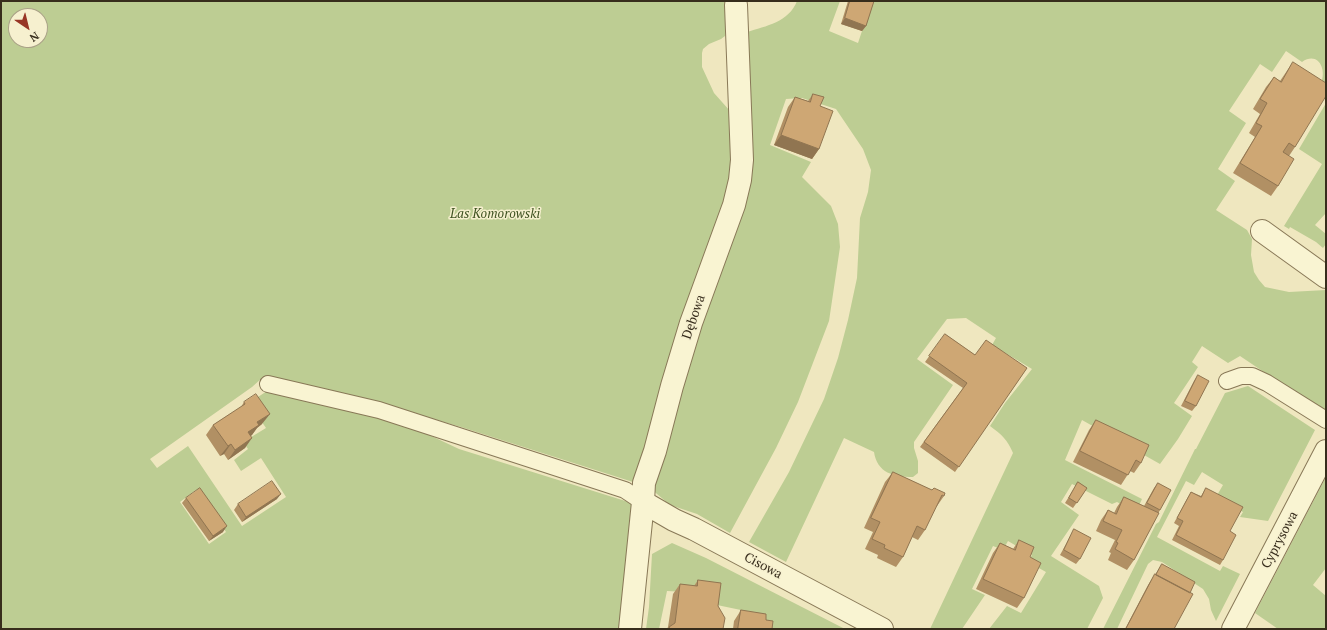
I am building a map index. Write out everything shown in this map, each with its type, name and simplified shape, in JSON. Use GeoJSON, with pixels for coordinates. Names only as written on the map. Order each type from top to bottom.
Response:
{"type":"FeatureCollection","features":[{"type":"Feature","properties":{"kind":"street","name":"Dębowa"},"geometry":{"type":"LineString","coordinates":[[630,629],[644,483],[655,451],[672,386],[691,323],[734,205],[740,180],[742,160],[736,5]]}},
{"type":"Feature","properties":{"kind":"street"},"geometry":{"type":"LineString","coordinates":[[1262,231],[1326,277]]}},
{"type":"Feature","properties":{"kind":"street","name":"Cyprysowa"},"geometry":{"type":"LineString","coordinates":[[1233,629],[1326,451]]}},
{"type":"Feature","properties":{"kind":"street","name":"Cisowa"},"geometry":{"type":"LineString","coordinates":[[643,502],[674,520],[732,549],[882,629]]}},
{"type":"Feature","properties":{"kind":"lane"},"geometry":{"type":"LineString","coordinates":[[1227,381],[1241,376],[1252,376],[1267,383],[1326,420]]}},
{"type":"Feature","properties":{"kind":"lane"},"geometry":{"type":"LineString","coordinates":[[268,384],[379,410],[625,490],[643,502]]}},
{"type":"Feature","properties":{"kind":"green space","name":"Las Komorowski"},"geometry":{"type":"Polygon","coordinates":[[[1,1],[726,1],[725,36],[709,44],[703,49],[702,67],[714,93],[730,111],[732,174],[647,451],[633,482],[461,427],[375,402],[262,378],[252,387],[150,459],[157,468],[188,446],[242,526],[286,497],[261,458],[241,471],[234,460],[248,449],[243,442],[266,428],[249,403],[270,389],[408,425],[459,449],[635,504],[620,629],[1,629],[1,1]],[[196,490],[180,502],[209,544],[226,532],[196,490]]]}},
{"type":"Feature","properties":{"kind":"green space"},"geometry":{"type":"Polygon","coordinates":[[[797,1],[840,1],[829,31],[858,43],[872,1],[1326,1],[1326,87],[1321,83],[1323,72],[1320,63],[1317,60],[1308,59],[1302,62],[1286,51],[1272,72],[1260,64],[1229,111],[1246,123],[1218,169],[1235,181],[1216,210],[1247,230],[1252,239],[1251,255],[1254,272],[1265,287],[1289,292],[1326,290],[1326,411],[1322,411],[1240,356],[1228,363],[1202,346],[1192,362],[1198,367],[1174,403],[1192,416],[1160,464],[1082,420],[1065,460],[1142,499],[1136,512],[1117,502],[1112,504],[1072,484],[1061,502],[1079,515],[1051,556],[1099,586],[1103,598],[1087,629],[989,629],[1007,606],[1021,613],[1046,572],[1028,562],[1032,555],[1008,541],[1003,550],[993,546],[972,589],[985,595],[962,629],[930,629],[1013,453],[1009,444],[1004,438],[990,426],[1005,403],[1032,369],[992,345],[996,338],[966,318],[947,319],[917,359],[953,385],[914,442],[914,448],[918,461],[918,473],[913,477],[893,475],[879,465],[874,452],[844,438],[786,562],[749,542],[789,472],[824,399],[838,358],[857,278],[860,218],[868,192],[871,170],[863,149],[836,109],[802,98],[786,99],[770,145],[811,162],[802,177],[831,206],[838,224],[840,247],[829,321],[798,402],[776,448],[730,533],[697,514],[670,505],[650,488],[678,386],[750,181],[747,32],[769,25],[783,18],[793,8],[797,1]]]}},
{"type":"Feature","properties":{"kind":"green space"},"geometry":{"type":"Polygon","coordinates":[[[1326,103],[1326,213],[1315,225],[1326,234],[1326,244],[1323,248],[1316,242],[1290,227],[1289,229],[1284,226],[1322,164],[1299,149],[1326,103]]]}},
{"type":"Feature","properties":{"kind":"green space"},"geometry":{"type":"Polygon","coordinates":[[[1248,386],[1315,430],[1268,521],[1240,517],[1243,512],[1216,497],[1223,485],[1202,472],[1194,485],[1186,481],[1157,537],[1220,571],[1223,566],[1240,574],[1216,621],[1211,610],[1209,599],[1203,589],[1162,562],[1153,560],[1148,564],[1117,629],[1103,629],[1225,393],[1248,386]]]}},
{"type":"Feature","properties":{"kind":"green space"},"geometry":{"type":"Polygon","coordinates":[[[1326,477],[1326,568],[1313,585],[1326,596],[1326,629],[1278,629],[1255,613],[1326,477]]]}},
{"type":"Feature","properties":{"kind":"green space"},"geometry":{"type":"Polygon","coordinates":[[[672,543],[706,558],[845,629],[767,629],[760,614],[717,605],[717,591],[689,585],[686,592],[667,591],[659,629],[646,629],[649,607],[652,554],[672,543]]]}},
{"type":"Feature","properties":{"kind":"building"},"geometry":{"type":"Polygon","coordinates":[[[850,1],[874,1],[866,26],[845,18],[850,1]]]}},
{"type":"Feature","properties":{"kind":"building"},"geometry":{"type":"Polygon","coordinates":[[[1293,62],[1326,83],[1326,96],[1295,147],[1289,143],[1283,152],[1294,159],[1278,186],[1240,163],[1262,126],[1256,123],[1267,103],[1260,99],[1274,77],[1281,82],[1293,62]]]}},
{"type":"Feature","properties":{"kind":"building"},"geometry":{"type":"Polygon","coordinates":[[[813,94],[824,97],[820,106],[833,111],[819,149],[781,135],[795,97],[810,102],[813,94]]]}},
{"type":"Feature","properties":{"kind":"building"},"geometry":{"type":"Polygon","coordinates":[[[945,334],[975,355],[986,340],[1027,368],[959,467],[924,442],[967,383],[929,356],[945,334]]]}},
{"type":"Feature","properties":{"kind":"building"},"geometry":{"type":"Polygon","coordinates":[[[1198,375],[1209,381],[1196,406],[1185,401],[1198,375]]]}},
{"type":"Feature","properties":{"kind":"building"},"geometry":{"type":"Polygon","coordinates":[[[256,394],[270,414],[257,422],[259,425],[248,432],[252,438],[235,450],[231,444],[228,446],[213,425],[245,404],[244,402],[256,394]]]}},
{"type":"Feature","properties":{"kind":"building"},"geometry":{"type":"Polygon","coordinates":[[[1096,420],[1149,445],[1141,463],[1136,460],[1128,475],[1080,451],[1096,420]]]}},
{"type":"Feature","properties":{"kind":"building"},"geometry":{"type":"Polygon","coordinates":[[[893,472],[932,490],[934,488],[945,493],[944,496],[942,495],[925,530],[917,526],[903,557],[884,548],[885,545],[872,539],[880,522],[871,518],[893,472]]]}},
{"type":"Feature","properties":{"kind":"building"},"geometry":{"type":"Polygon","coordinates":[[[272,481],[281,494],[246,517],[238,504],[272,481]]]}},
{"type":"Feature","properties":{"kind":"building"},"geometry":{"type":"Polygon","coordinates":[[[1078,482],[1087,488],[1077,503],[1069,498],[1078,482]]]}},
{"type":"Feature","properties":{"kind":"building"},"geometry":{"type":"Polygon","coordinates":[[[1158,483],[1171,490],[1160,510],[1147,503],[1158,483]]]}},
{"type":"Feature","properties":{"kind":"building"},"geometry":{"type":"Polygon","coordinates":[[[200,488],[227,526],[213,536],[186,498],[200,488]]]}},
{"type":"Feature","properties":{"kind":"building"},"geometry":{"type":"Polygon","coordinates":[[[1206,488],[1243,507],[1230,531],[1236,535],[1223,560],[1176,535],[1183,521],[1177,518],[1191,492],[1201,497],[1206,488]]]}},
{"type":"Feature","properties":{"kind":"building"},"geometry":{"type":"Polygon","coordinates":[[[1124,497],[1159,513],[1134,560],[1115,549],[1118,543],[1116,542],[1122,530],[1103,521],[1108,510],[1116,514],[1124,497]]]}},
{"type":"Feature","properties":{"kind":"building"},"geometry":{"type":"Polygon","coordinates":[[[1074,529],[1091,538],[1080,559],[1064,550],[1074,529]]]}},
{"type":"Feature","properties":{"kind":"building"},"geometry":{"type":"Polygon","coordinates":[[[1019,540],[1034,547],[1030,557],[1041,563],[1024,598],[983,579],[1000,543],[1015,550],[1019,540]]]}},
{"type":"Feature","properties":{"kind":"building"},"geometry":{"type":"Polygon","coordinates":[[[1162,564],[1195,582],[1190,593],[1156,575],[1162,564]]]}},
{"type":"Feature","properties":{"kind":"building"},"geometry":{"type":"Polygon","coordinates":[[[1155,574],[1193,594],[1174,629],[1126,629],[1155,574]]]}},
{"type":"Feature","properties":{"kind":"building"},"geometry":{"type":"Polygon","coordinates":[[[698,580],[721,583],[718,606],[725,618],[723,629],[670,629],[669,627],[675,623],[680,584],[697,586],[698,580]]]}},
{"type":"Feature","properties":{"kind":"building"},"geometry":{"type":"Polygon","coordinates":[[[741,610],[766,614],[766,620],[773,621],[772,629],[738,629],[741,610]]]}}]}
